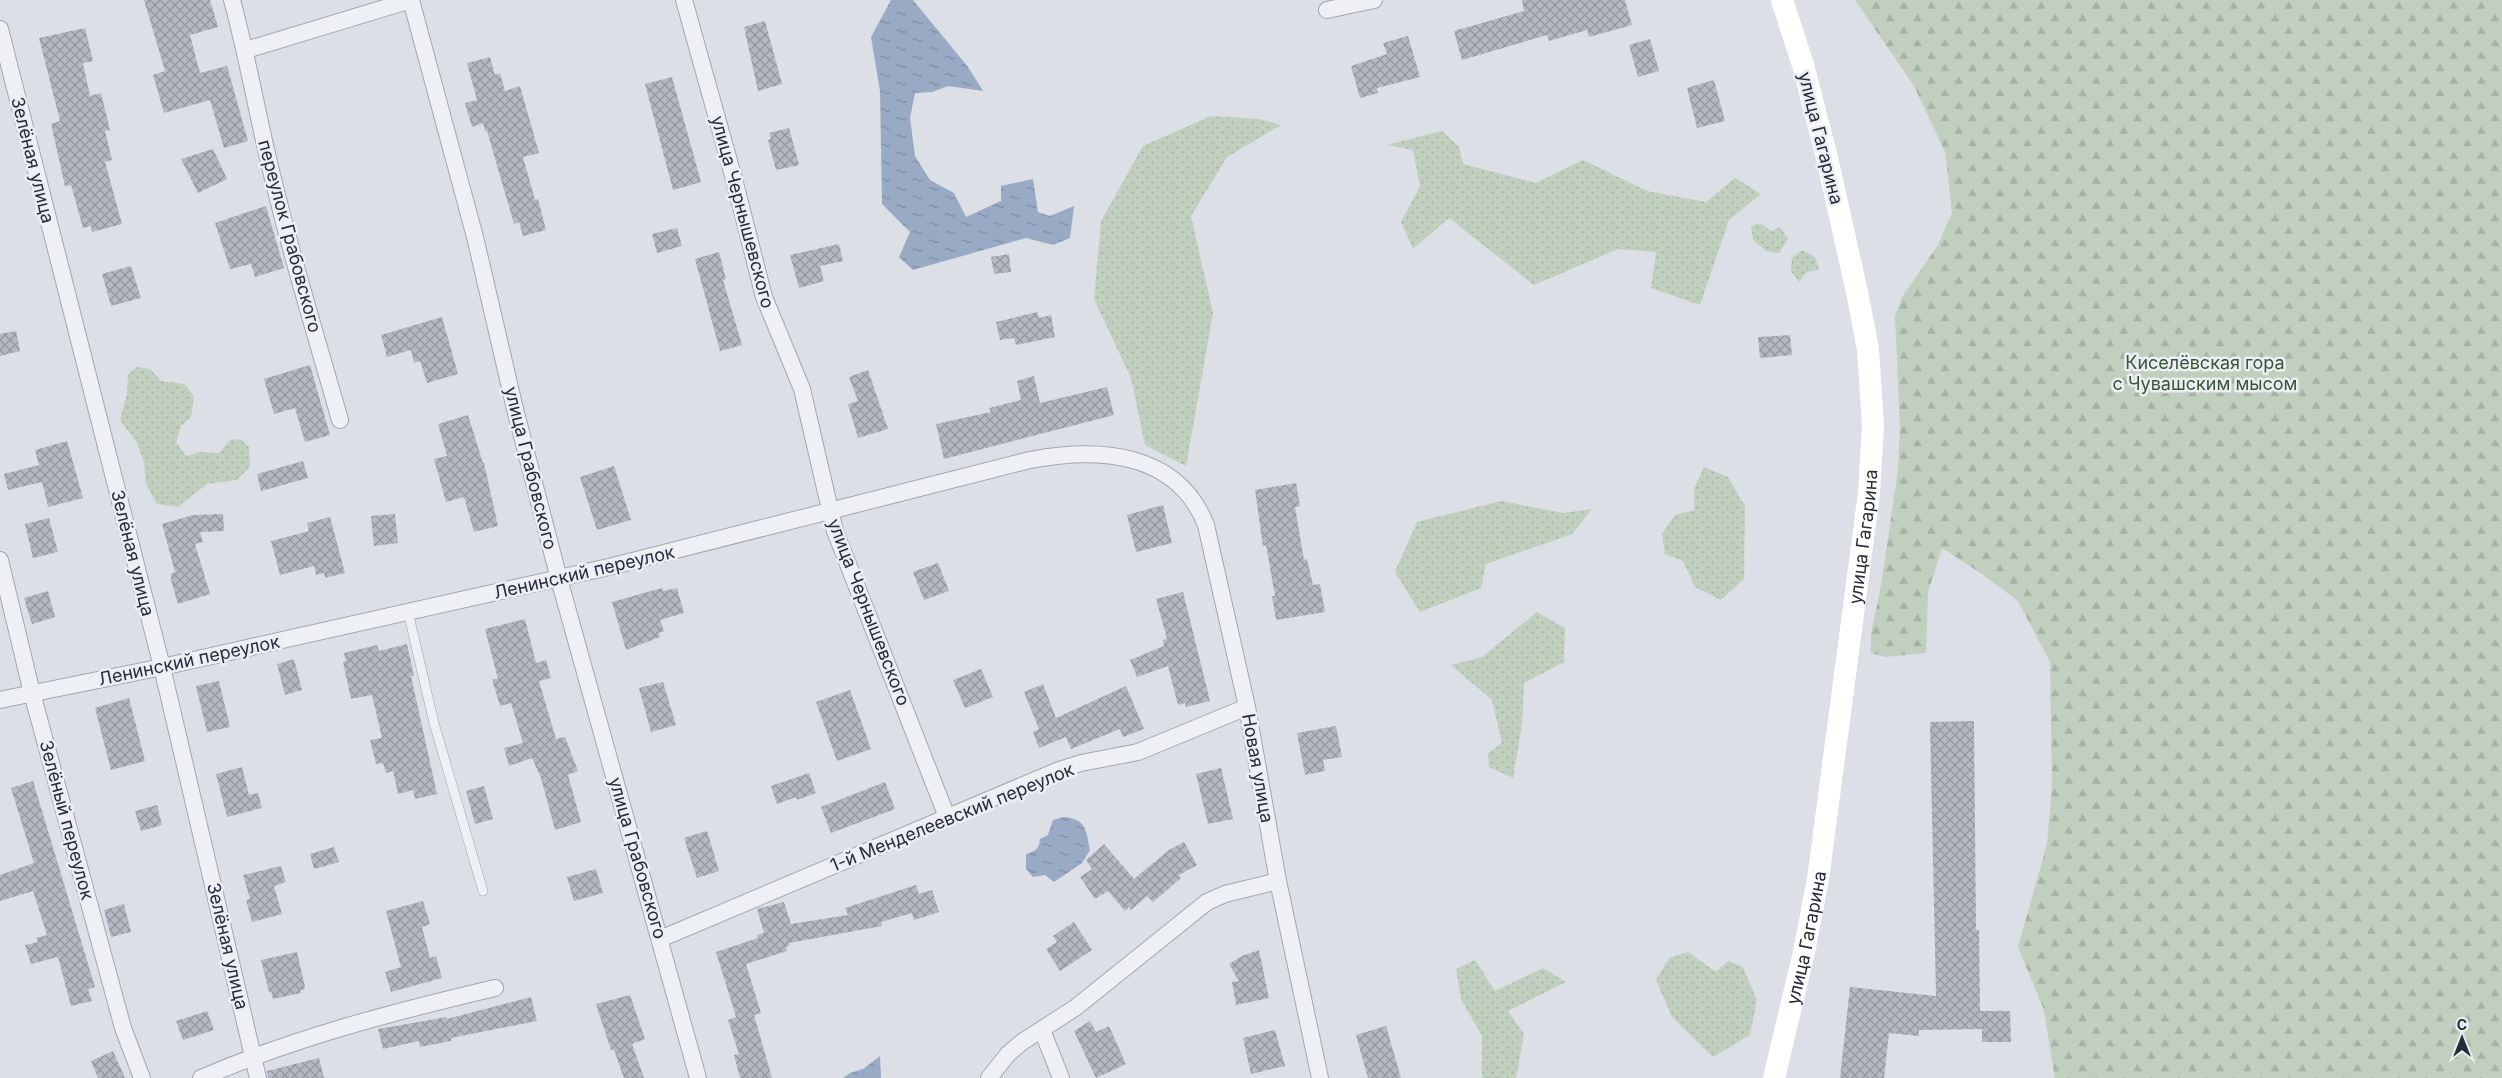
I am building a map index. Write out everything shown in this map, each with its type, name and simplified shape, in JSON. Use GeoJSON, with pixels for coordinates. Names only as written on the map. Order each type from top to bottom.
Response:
{"type":"FeatureCollection","features":[{"type":"Feature","properties":{"kind":"main road","name":"улица Гагарина"},"geometry":{"type":"LineString","coordinates":[[1774,1078],[1804,952],[1818,879],[1869,493],[1873,426],[1868,349],[1857,292],[1828,158],[1803,64],[1782,0]]}},
{"type":"Feature","properties":{"kind":"street","name":"переулок Грабовского"},"geometry":{"type":"LineString","coordinates":[[232,0],[246,50],[264,144],[284,224],[340,420]]}},
{"type":"Feature","properties":{"kind":"street"},"geometry":{"type":"LineString","coordinates":[[246,50],[411,0]]}},
{"type":"Feature","properties":{"kind":"street","name":"улица Грабовского"},"geometry":{"type":"LineString","coordinates":[[411,0],[475,236],[515,409],[559,578],[698,1078]]}},
{"type":"Feature","properties":{"kind":"street","name":"улица Чернышевского"},"geometry":{"type":"LineString","coordinates":[[684,0],[734,179],[764,297],[802,389],[830,512],[844,557],[876,630],[947,817]]}},
{"type":"Feature","properties":{"kind":"street"},"geometry":{"type":"LineString","coordinates":[[1327,10],[1374,0]]}},
{"type":"Feature","properties":{"kind":"street","name":"Зелёная улица"},"geometry":{"type":"LineString","coordinates":[[0,30],[162,667],[258,1078]]}},
{"type":"Feature","properties":{"kind":"street","name":"Ленинский переулок"},"geometry":{"type":"LineString","coordinates":[[0,700],[162,667],[559,578],[830,512],[985,470],[1064,454],[1090,453],[1120,457],[1146,464],[1165,473]]}},
{"type":"Feature","properties":{"kind":"street","name":"Новая улица"},"geometry":{"type":"LineString","coordinates":[[1165,473],[1184,489],[1198,505],[1206,525],[1247,707],[1278,881],[1320,1078]]}},
{"type":"Feature","properties":{"kind":"street","name":"Зелёный переулок"},"geometry":{"type":"LineString","coordinates":[[0,560],[32,693],[123,1028],[142,1078]]}},
{"type":"Feature","properties":{"kind":"street","name":"1-й Менделеевский переулок"},"geometry":{"type":"LineString","coordinates":[[660,939],[1059,770],[1081,763],[1138,752],[1247,707]]}},
{"type":"Feature","properties":{"kind":"street"},"geometry":{"type":"LineString","coordinates":[[989,1078],[1008,1054],[1022,1042],[1076,1008],[1207,902],[1224,894],[1278,881]]}},
{"type":"Feature","properties":{"kind":"street"},"geometry":{"type":"LineString","coordinates":[[201,1078],[253,1056],[386,1013],[494,988]]}},
{"type":"Feature","properties":{"kind":"street"},"geometry":{"type":"LineString","coordinates":[[1042,1030],[1061,1078]]}},
{"type":"Feature","properties":{"kind":"lane"},"geometry":{"type":"LineString","coordinates":[[408,612],[434,723],[483,892]]}},
{"type":"Feature","properties":{"kind":"green space","name":"Киселёвская гора с Чувашским мысом"},"geometry":{"type":"Polygon","coordinates":[[[1855,0],[2502,0],[2502,1078],[2055,1078],[2044,1010],[2018,947],[2047,844],[2052,783],[2050,662],[2018,601],[1982,574],[1942,548],[1928,592],[1926,653],[1885,657],[1871,653],[1871,633],[1881,586],[1898,470],[1900,428],[1895,316],[1902,297],[1938,245],[1952,213],[1945,152],[1914,86],[1855,0]]]}},
{"type":"Feature","properties":{"kind":"green space"},"geometry":{"type":"Polygon","coordinates":[[[1211,116],[1259,119],[1281,125],[1227,157],[1191,216],[1213,313],[1186,466],[1145,445],[1131,378],[1094,299],[1101,221],[1143,146],[1211,116]]]}},
{"type":"Feature","properties":{"kind":"green space"},"geometry":{"type":"Polygon","coordinates":[[[1442,131],[1459,147],[1463,164],[1536,183],[1583,160],[1647,191],[1706,202],[1735,178],[1761,194],[1729,220],[1700,305],[1651,288],[1656,252],[1618,249],[1534,285],[1449,218],[1413,249],[1401,222],[1420,186],[1413,150],[1387,145],[1442,131]]]}},
{"type":"Feature","properties":{"kind":"green space"},"geometry":{"type":"Polygon","coordinates":[[[1760,223],[1771,231],[1780,227],[1788,239],[1779,253],[1766,251],[1753,240],[1751,226],[1760,223]]]}},
{"type":"Feature","properties":{"kind":"green space"},"geometry":{"type":"Polygon","coordinates":[[[1802,250],[1815,257],[1819,270],[1807,272],[1799,282],[1791,271],[1792,258],[1802,250]]]}},
{"type":"Feature","properties":{"kind":"green space"},"geometry":{"type":"Polygon","coordinates":[[[137,367],[150,369],[161,381],[184,384],[194,396],[191,417],[181,426],[176,442],[186,456],[200,452],[219,453],[231,439],[242,440],[249,447],[250,467],[237,480],[207,484],[178,507],[157,504],[146,484],[144,463],[137,443],[120,420],[127,394],[128,374],[137,367]]]}},
{"type":"Feature","properties":{"kind":"green space"},"geometry":{"type":"Polygon","coordinates":[[[1704,467],[1728,477],[1745,506],[1744,579],[1721,600],[1695,587],[1683,561],[1665,554],[1662,534],[1675,515],[1694,510],[1694,488],[1704,467]]]}},
{"type":"Feature","properties":{"kind":"green space"},"geometry":{"type":"Polygon","coordinates":[[[1501,501],[1563,513],[1592,509],[1572,534],[1486,564],[1481,588],[1420,612],[1395,572],[1417,522],[1501,501]]]}},
{"type":"Feature","properties":{"kind":"green space"},"geometry":{"type":"Polygon","coordinates":[[[1537,612],[1565,628],[1564,662],[1524,683],[1522,724],[1513,778],[1489,767],[1488,753],[1502,743],[1492,700],[1451,665],[1482,657],[1537,612]]]}},
{"type":"Feature","properties":{"kind":"green space"},"geometry":{"type":"Polygon","coordinates":[[[1688,952],[1716,972],[1728,961],[1743,967],[1757,1000],[1750,1035],[1713,1057],[1672,1017],[1656,980],[1669,958],[1688,952]]]}},
{"type":"Feature","properties":{"kind":"green space"},"geometry":{"type":"Polygon","coordinates":[[[1475,960],[1495,991],[1543,968],[1566,982],[1508,1011],[1524,1034],[1516,1078],[1482,1078],[1482,1036],[1461,999],[1456,969],[1475,960]]]}},
{"type":"Feature","properties":{"kind":"water"},"geometry":{"type":"Polygon","coordinates":[[[891,0],[913,0],[968,67],[983,91],[948,86],[932,92],[915,93],[910,118],[915,156],[930,180],[954,193],[966,217],[1001,201],[1001,186],[1033,179],[1038,212],[1050,216],[1074,206],[1070,238],[1053,245],[1026,238],[913,270],[899,257],[910,232],[882,204],[880,91],[871,37],[891,0]]]}},
{"type":"Feature","properties":{"kind":"water"},"geometry":{"type":"Polygon","coordinates":[[[1064,817],[1072,818],[1081,823],[1086,832],[1090,850],[1082,863],[1054,882],[1045,875],[1033,877],[1026,869],[1026,854],[1036,849],[1040,839],[1048,835],[1053,820],[1064,817]]]}},
{"type":"Feature","properties":{"kind":"water"},"geometry":{"type":"Polygon","coordinates":[[[880,1056],[881,1078],[843,1078],[850,1073],[863,1069],[880,1056]]]}},
{"type":"Feature","properties":{"kind":"building"},"geometry":{"type":"Polygon","coordinates":[[[144,0],[210,0],[218,27],[190,35],[200,73],[227,66],[248,141],[224,148],[210,100],[164,113],[153,75],[165,71],[144,0]]]}},
{"type":"Feature","properties":{"kind":"building"},"geometry":{"type":"Polygon","coordinates":[[[1522,0],[1625,0],[1632,25],[1589,37],[1587,30],[1549,41],[1547,35],[1462,60],[1454,31],[1524,11],[1522,0]]]}},
{"type":"Feature","properties":{"kind":"building"},"geometry":{"type":"Polygon","coordinates":[[[765,21],[782,84],[758,91],[744,27],[765,21]]]}},
{"type":"Feature","properties":{"kind":"building"},"geometry":{"type":"Polygon","coordinates":[[[85,28],[93,61],[83,63],[90,96],[101,93],[110,130],[105,131],[112,160],[105,162],[122,224],[92,232],[91,226],[83,228],[71,185],[65,186],[51,124],[60,121],[39,38],[85,28]]]}},
{"type":"Feature","properties":{"kind":"building"},"geometry":{"type":"Polygon","coordinates":[[[1408,36],[1420,77],[1377,88],[1378,93],[1360,98],[1351,66],[1387,54],[1383,43],[1408,36]]]}},
{"type":"Feature","properties":{"kind":"building"},"geometry":{"type":"Polygon","coordinates":[[[1650,39],[1659,71],[1638,77],[1629,45],[1650,39]]]}},
{"type":"Feature","properties":{"kind":"building"},"geometry":{"type":"Polygon","coordinates":[[[490,57],[495,75],[500,73],[505,91],[520,86],[539,153],[523,157],[535,200],[538,199],[546,230],[523,236],[519,222],[514,224],[487,131],[485,131],[483,123],[472,127],[465,103],[477,100],[467,63],[490,57]]]}},
{"type":"Feature","properties":{"kind":"building"},"geometry":{"type":"Polygon","coordinates":[[[672,77],[701,182],[673,190],[645,84],[672,77]]]}},
{"type":"Feature","properties":{"kind":"building"},"geometry":{"type":"Polygon","coordinates":[[[1714,80],[1725,121],[1697,128],[1687,88],[1714,80]]]}},
{"type":"Feature","properties":{"kind":"building"},"geometry":{"type":"Polygon","coordinates":[[[789,128],[799,165],[776,170],[768,140],[771,139],[769,133],[789,128]]]}},
{"type":"Feature","properties":{"kind":"building"},"geometry":{"type":"Polygon","coordinates":[[[213,149],[227,179],[198,193],[181,159],[213,149]]]}},
{"type":"Feature","properties":{"kind":"building"},"geometry":{"type":"Polygon","coordinates":[[[266,206],[284,268],[255,277],[251,264],[230,269],[215,223],[266,206]]]}},
{"type":"Feature","properties":{"kind":"building"},"geometry":{"type":"Polygon","coordinates":[[[677,228],[682,246],[657,253],[652,234],[677,228]]]}},
{"type":"Feature","properties":{"kind":"building"},"geometry":{"type":"Polygon","coordinates":[[[839,244],[843,261],[820,266],[824,281],[799,288],[790,255],[839,244]]]}},
{"type":"Feature","properties":{"kind":"building"},"geometry":{"type":"Polygon","coordinates":[[[719,252],[726,279],[723,280],[742,345],[720,351],[695,259],[719,252]]]}},
{"type":"Feature","properties":{"kind":"building"},"geometry":{"type":"Polygon","coordinates":[[[1009,254],[1011,272],[994,274],[991,257],[1009,254]]]}},
{"type":"Feature","properties":{"kind":"building"},"geometry":{"type":"Polygon","coordinates":[[[131,266],[141,298],[111,306],[102,274],[131,266]]]}},
{"type":"Feature","properties":{"kind":"building"},"geometry":{"type":"Polygon","coordinates":[[[1037,312],[1039,318],[1051,315],[1055,337],[1016,345],[1014,338],[1000,340],[996,322],[1037,312]]]}},
{"type":"Feature","properties":{"kind":"building"},"geometry":{"type":"Polygon","coordinates":[[[442,317],[458,374],[427,383],[420,361],[414,363],[411,350],[387,357],[381,335],[442,317]]]}},
{"type":"Feature","properties":{"kind":"building"},"geometry":{"type":"Polygon","coordinates":[[[16,331],[20,351],[0,356],[0,334],[16,331]]]}},
{"type":"Feature","properties":{"kind":"building"},"geometry":{"type":"Polygon","coordinates":[[[1790,335],[1792,355],[1760,358],[1758,337],[1790,335]]]}},
{"type":"Feature","properties":{"kind":"building"},"geometry":{"type":"Polygon","coordinates":[[[310,365],[330,435],[305,442],[295,408],[274,414],[264,379],[310,365]]]}},
{"type":"Feature","properties":{"kind":"building"},"geometry":{"type":"Polygon","coordinates":[[[868,370],[888,429],[858,438],[848,404],[858,401],[849,377],[868,370]]]}},
{"type":"Feature","properties":{"kind":"building"},"geometry":{"type":"Polygon","coordinates":[[[1034,376],[1040,403],[1107,387],[1114,415],[944,459],[936,424],[991,412],[989,408],[1021,400],[1017,381],[1034,376]]]}},
{"type":"Feature","properties":{"kind":"building"},"geometry":{"type":"Polygon","coordinates":[[[468,415],[484,463],[498,526],[474,532],[464,497],[446,502],[434,459],[447,456],[438,424],[468,415]]]}},
{"type":"Feature","properties":{"kind":"building"},"geometry":{"type":"Polygon","coordinates":[[[67,441],[83,498],[48,507],[42,482],[8,490],[4,474],[39,465],[35,450],[67,441]]]}},
{"type":"Feature","properties":{"kind":"building"},"geometry":{"type":"Polygon","coordinates":[[[303,461],[308,478],[261,491],[257,474],[303,461]]]}},
{"type":"Feature","properties":{"kind":"building"},"geometry":{"type":"Polygon","coordinates":[[[614,466],[631,520],[597,530],[580,477],[614,466]]]}},
{"type":"Feature","properties":{"kind":"building"},"geometry":{"type":"Polygon","coordinates":[[[1296,483],[1300,506],[1295,507],[1304,560],[1307,559],[1313,585],[1320,584],[1325,612],[1276,620],[1272,596],[1275,596],[1266,545],[1263,546],[1255,490],[1296,483]]]}},
{"type":"Feature","properties":{"kind":"building"},"geometry":{"type":"Polygon","coordinates":[[[1163,505],[1172,543],[1136,552],[1127,515],[1163,505]]]}},
{"type":"Feature","properties":{"kind":"building"},"geometry":{"type":"Polygon","coordinates":[[[223,514],[224,531],[200,532],[203,542],[195,544],[210,594],[178,604],[171,580],[171,574],[175,572],[162,524],[193,515],[223,514]]]}},
{"type":"Feature","properties":{"kind":"building"},"geometry":{"type":"Polygon","coordinates":[[[395,514],[398,543],[374,546],[371,516],[395,514]]]}},
{"type":"Feature","properties":{"kind":"building"},"geometry":{"type":"Polygon","coordinates":[[[330,517],[345,573],[325,578],[324,573],[316,575],[314,566],[280,575],[271,541],[309,531],[307,523],[330,517]]]}},
{"type":"Feature","properties":{"kind":"building"},"geometry":{"type":"Polygon","coordinates":[[[49,518],[58,552],[33,558],[25,524],[49,518]]]}},
{"type":"Feature","properties":{"kind":"building"},"geometry":{"type":"Polygon","coordinates":[[[938,563],[949,591],[924,600],[913,572],[938,563]]]}},
{"type":"Feature","properties":{"kind":"building"},"geometry":{"type":"Polygon","coordinates":[[[662,588],[663,591],[677,588],[684,613],[660,620],[664,631],[659,633],[660,637],[626,650],[612,602],[662,588]]]}},
{"type":"Feature","properties":{"kind":"building"},"geometry":{"type":"Polygon","coordinates":[[[48,591],[55,617],[32,624],[24,598],[48,591]]]}},
{"type":"Feature","properties":{"kind":"building"},"geometry":{"type":"Polygon","coordinates":[[[1183,592],[1210,701],[1186,707],[1185,703],[1178,705],[1168,666],[1137,677],[1130,660],[1164,646],[1163,640],[1167,639],[1156,599],[1183,592]]]}},
{"type":"Feature","properties":{"kind":"building"},"geometry":{"type":"Polygon","coordinates":[[[525,619],[536,663],[546,660],[551,678],[539,681],[556,739],[565,737],[578,771],[568,775],[581,822],[555,830],[541,778],[532,758],[509,766],[504,748],[523,743],[511,703],[500,706],[492,679],[498,679],[485,629],[525,619]]]}},
{"type":"Feature","properties":{"kind":"building"},"geometry":{"type":"Polygon","coordinates":[[[407,644],[414,676],[411,676],[437,794],[415,799],[413,790],[398,794],[393,771],[386,773],[383,763],[376,764],[370,740],[382,738],[372,695],[351,699],[343,662],[346,661],[344,653],[377,645],[379,651],[407,644]]]}},
{"type":"Feature","properties":{"kind":"building"},"geometry":{"type":"Polygon","coordinates":[[[294,659],[302,690],[285,695],[277,664],[294,659]]]}},
{"type":"Feature","properties":{"kind":"building"},"geometry":{"type":"Polygon","coordinates":[[[981,669],[993,697],[965,708],[953,680],[981,669]]]}},
{"type":"Feature","properties":{"kind":"building"},"geometry":{"type":"Polygon","coordinates":[[[219,681],[230,727],[207,732],[196,686],[219,681]]]}},
{"type":"Feature","properties":{"kind":"building"},"geometry":{"type":"Polygon","coordinates":[[[663,682],[676,725],[651,732],[639,688],[663,682]]]}},
{"type":"Feature","properties":{"kind":"building"},"geometry":{"type":"Polygon","coordinates":[[[1043,684],[1056,718],[1126,686],[1144,729],[1123,737],[1120,729],[1071,749],[1066,737],[1039,748],[1033,732],[1039,729],[1024,692],[1043,684]]]}},
{"type":"Feature","properties":{"kind":"building"},"geometry":{"type":"Polygon","coordinates":[[[850,690],[871,749],[837,761],[816,702],[850,690]]]}},
{"type":"Feature","properties":{"kind":"building"},"geometry":{"type":"Polygon","coordinates":[[[129,698],[145,761],[111,770],[95,708],[129,698]]]}},
{"type":"Feature","properties":{"kind":"building"},"geometry":{"type":"Polygon","coordinates":[[[1974,721],[1976,930],[1979,930],[1980,1011],[2010,1011],[2011,1042],[1982,1042],[1982,1029],[1919,1030],[1919,1036],[1889,1033],[1884,1078],[1840,1078],[1850,987],[1936,996],[1930,722],[1974,721]]]}},
{"type":"Feature","properties":{"kind":"building"},"geometry":{"type":"Polygon","coordinates":[[[1336,726],[1342,757],[1323,760],[1325,771],[1305,775],[1297,733],[1336,726]]]}},
{"type":"Feature","properties":{"kind":"building"},"geometry":{"type":"Polygon","coordinates":[[[242,767],[249,795],[258,793],[262,808],[227,817],[216,774],[242,767]]]}},
{"type":"Feature","properties":{"kind":"building"},"geometry":{"type":"Polygon","coordinates":[[[1221,768],[1233,819],[1208,824],[1196,774],[1221,768]]]}},
{"type":"Feature","properties":{"kind":"building"},"geometry":{"type":"Polygon","coordinates":[[[809,773],[816,793],[797,800],[796,797],[777,804],[771,786],[809,773]]]}},
{"type":"Feature","properties":{"kind":"building"},"geometry":{"type":"Polygon","coordinates":[[[33,781],[95,987],[88,989],[92,1001],[71,1006],[58,957],[31,964],[25,945],[38,942],[36,938],[47,935],[33,891],[0,901],[0,875],[34,863],[11,788],[33,781]]]}},
{"type":"Feature","properties":{"kind":"building"},"geometry":{"type":"Polygon","coordinates":[[[885,782],[895,809],[831,833],[821,807],[885,782]]]}},
{"type":"Feature","properties":{"kind":"building"},"geometry":{"type":"Polygon","coordinates":[[[484,786],[493,819],[475,824],[466,791],[484,786]]]}},
{"type":"Feature","properties":{"kind":"building"},"geometry":{"type":"Polygon","coordinates":[[[157,805],[162,825],[141,831],[135,811],[157,805]]]}},
{"type":"Feature","properties":{"kind":"building"},"geometry":{"type":"Polygon","coordinates":[[[707,831],[719,871],[697,878],[684,838],[707,831]]]}},
{"type":"Feature","properties":{"kind":"building"},"geometry":{"type":"Polygon","coordinates":[[[1184,842],[1197,865],[1179,875],[1181,878],[1153,902],[1147,896],[1131,910],[1129,907],[1125,911],[1108,891],[1095,899],[1080,877],[1092,869],[1086,860],[1104,844],[1134,879],[1169,850],[1184,842]]]}},
{"type":"Feature","properties":{"kind":"building"},"geometry":{"type":"Polygon","coordinates":[[[334,847],[339,862],[314,869],[310,854],[334,847]]]}},
{"type":"Feature","properties":{"kind":"building"},"geometry":{"type":"Polygon","coordinates":[[[281,866],[286,882],[274,886],[282,914],[252,922],[246,900],[250,899],[243,875],[281,866]]]}},
{"type":"Feature","properties":{"kind":"building"},"geometry":{"type":"Polygon","coordinates":[[[596,869],[603,893],[574,901],[567,877],[596,869]]]}},
{"type":"Feature","properties":{"kind":"building"},"geometry":{"type":"Polygon","coordinates":[[[916,885],[919,894],[932,890],[939,912],[914,920],[912,913],[881,922],[882,926],[789,943],[790,945],[786,947],[787,951],[746,964],[761,1013],[754,1015],[772,1078],[740,1078],[734,1055],[739,1054],[728,1020],[736,1017],[716,952],[758,938],[757,935],[764,933],[757,909],[784,902],[791,924],[848,915],[845,908],[916,885]]]}},
{"type":"Feature","properties":{"kind":"building"},"geometry":{"type":"Polygon","coordinates":[[[423,901],[430,924],[422,927],[430,958],[436,956],[442,978],[391,992],[385,972],[401,967],[386,911],[423,901]]]}},
{"type":"Feature","properties":{"kind":"building"},"geometry":{"type":"Polygon","coordinates":[[[124,904],[131,932],[111,937],[104,910],[124,904]]]}},
{"type":"Feature","properties":{"kind":"building"},"geometry":{"type":"Polygon","coordinates":[[[1074,922],[1092,950],[1060,971],[1046,949],[1057,942],[1053,936],[1074,922]]]}},
{"type":"Feature","properties":{"kind":"building"},"geometry":{"type":"Polygon","coordinates":[[[1259,950],[1269,998],[1236,1005],[1232,982],[1239,981],[1229,964],[1242,956],[1259,950]]]}},
{"type":"Feature","properties":{"kind":"building"},"geometry":{"type":"Polygon","coordinates":[[[297,952],[305,987],[304,990],[300,990],[301,993],[273,999],[271,991],[269,992],[261,960],[297,952]]]}},
{"type":"Feature","properties":{"kind":"building"},"geometry":{"type":"Polygon","coordinates":[[[630,995],[645,1039],[632,1044],[644,1078],[624,1078],[614,1050],[611,1050],[596,1004],[630,995]]]}},
{"type":"Feature","properties":{"kind":"building"},"geometry":{"type":"Polygon","coordinates":[[[531,997],[537,1021],[451,1038],[451,1041],[420,1047],[419,1041],[383,1049],[378,1029],[447,1017],[447,1019],[531,997]]]}},
{"type":"Feature","properties":{"kind":"building"},"geometry":{"type":"Polygon","coordinates":[[[207,1011],[214,1030],[183,1040],[176,1021],[207,1011]]]}},
{"type":"Feature","properties":{"kind":"building"},"geometry":{"type":"Polygon","coordinates":[[[1090,1021],[1096,1032],[1109,1026],[1126,1064],[1096,1078],[1074,1031],[1090,1021]]]}},
{"type":"Feature","properties":{"kind":"building"},"geometry":{"type":"Polygon","coordinates":[[[1386,1026],[1401,1078],[1368,1078],[1356,1035],[1386,1026]]]}},
{"type":"Feature","properties":{"kind":"building"},"geometry":{"type":"Polygon","coordinates":[[[1275,1030],[1285,1066],[1251,1074],[1243,1038],[1275,1030]]]}},
{"type":"Feature","properties":{"kind":"building"},"geometry":{"type":"Polygon","coordinates":[[[113,1051],[125,1078],[98,1078],[91,1061],[113,1051]]]}},
{"type":"Feature","properties":{"kind":"building"},"geometry":{"type":"Polygon","coordinates":[[[319,1058],[324,1078],[268,1078],[267,1071],[319,1058]]]}}]}
